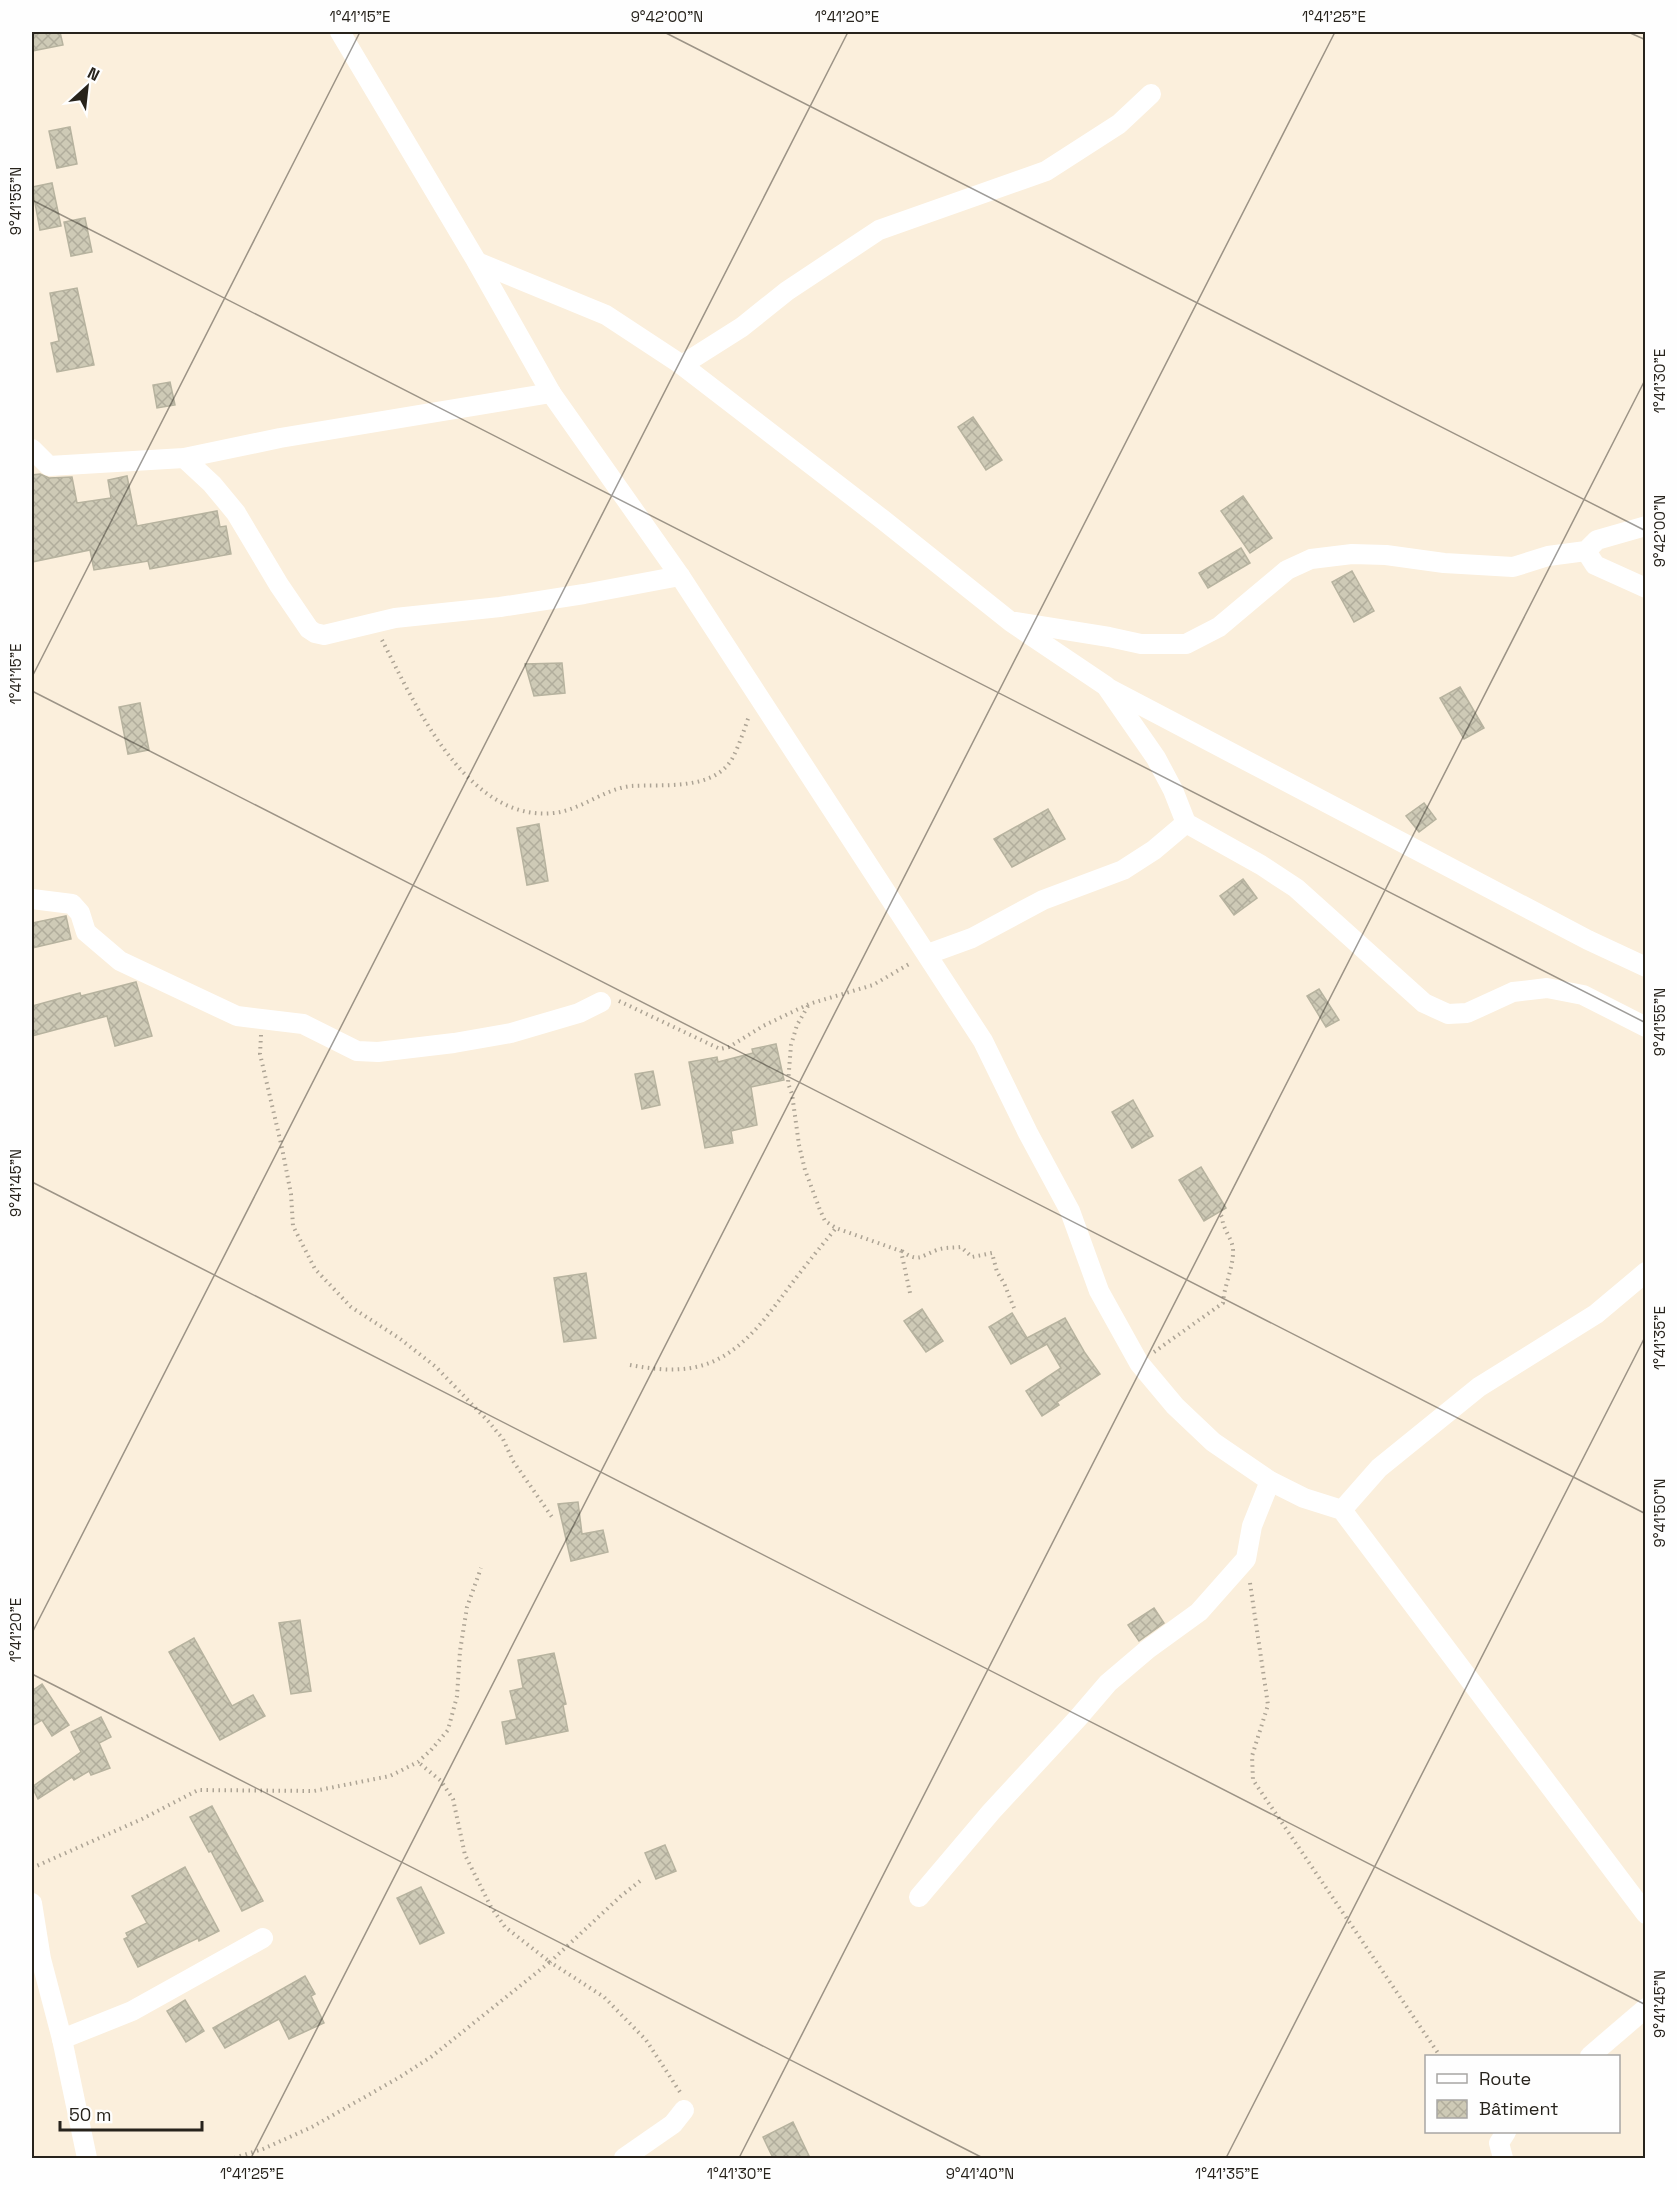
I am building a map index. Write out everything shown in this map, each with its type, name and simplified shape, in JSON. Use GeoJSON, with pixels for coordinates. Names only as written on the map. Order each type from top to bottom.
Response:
{"type":"FeatureCollection","features":[{"type":"Feature","properties":{"kind":"street"},"geometry":{"type":"LineString","coordinates":[[340,32],[477,262],[551,393],[680,576],[983,1041],[1070,1212],[1099,1291],[1139,1363],[1175,1406],[1213,1442],[1270,1481],[1304,1498],[1342,1510],[1646,1914]]}},
{"type":"Feature","properties":{"kind":"street"},"geometry":{"type":"LineString","coordinates":[[682,364],[742,327],[787,291],[879,230],[1046,171],[1119,124],[1151,94]]}},
{"type":"Feature","properties":{"kind":"street"},"geometry":{"type":"LineString","coordinates":[[477,262],[606,315],[682,364],[1011,622],[1106,686],[1588,940],[1646,967]]}},
{"type":"Feature","properties":{"kind":"street"},"geometry":{"type":"LineString","coordinates":[[32,449],[40,467],[184,458],[280,438],[551,393]]}},
{"type":"Feature","properties":{"kind":"street"},"geometry":{"type":"LineString","coordinates":[[184,458],[212,484],[236,513],[279,585],[309,629],[324,635],[395,618],[555,599],[680,576]]}},
{"type":"Feature","properties":{"kind":"street"},"geometry":{"type":"LineString","coordinates":[[1011,622],[1141,644],[1186,644],[1219,627],[1287,570],[1311,559],[1374,554],[1444,563],[1513,567],[1548,556],[1586,551],[1597,540],[1646,526]]}},
{"type":"Feature","properties":{"kind":"street"},"geometry":{"type":"LineString","coordinates":[[1586,551],[1595,565],[1646,588]]}},
{"type":"Feature","properties":{"kind":"street"},"geometry":{"type":"LineString","coordinates":[[1106,686],[1155,758],[1173,790],[1186,823],[1261,865],[1296,888],[1424,1003],[1448,1014],[1467,1013],[1514,992],[1547,988],[1583,995],[1646,1027]]}},
{"type":"Feature","properties":{"kind":"street"},"geometry":{"type":"LineString","coordinates":[[928,954],[972,938],[1042,900],[1123,870],[1154,850],[1186,823]]}},
{"type":"Feature","properties":{"kind":"street"},"geometry":{"type":"LineString","coordinates":[[32,899],[72,904],[80,913],[86,932],[120,961],[227,1012],[237,1016],[303,1024],[357,1051],[378,1052],[454,1043],[511,1033],[579,1014],[601,1002]]}},
{"type":"Feature","properties":{"kind":"street"},"geometry":{"type":"LineString","coordinates":[[1342,1510],[1379,1468],[1479,1387],[1596,1314],[1646,1272]]}},
{"type":"Feature","properties":{"kind":"street"},"geometry":{"type":"LineString","coordinates":[[919,1897],[991,1812],[1108,1683],[1148,1649],[1199,1612],[1246,1559],[1252,1526],[1270,1481]]}},
{"type":"Feature","properties":{"kind":"street"},"geometry":{"type":"LineString","coordinates":[[32,1903],[41,1959],[62,2040],[87,2158]]}},
{"type":"Feature","properties":{"kind":"street"},"geometry":{"type":"LineString","coordinates":[[62,2040],[132,2011],[263,1938]]}},
{"type":"Feature","properties":{"kind":"street"},"geometry":{"type":"LineString","coordinates":[[1591,2055],[1646,2008]]}},
{"type":"Feature","properties":{"kind":"street"},"geometry":{"type":"LineString","coordinates":[[624,2158],[673,2124],[684,2110]]}},
{"type":"Feature","properties":{"kind":"street"},"geometry":{"type":"LineString","coordinates":[[1503,2158],[1499,2143],[1505,2133]]}},
{"type":"Feature","properties":{"kind":"path"},"geometry":{"type":"LineString","coordinates":[[373,624],[409,695],[453,760],[478,787],[495,799],[536,814],[556,813],[628,786],[686,783],[713,777],[731,761],[757,696]]}},
{"type":"Feature","properties":{"kind":"path"},"geometry":{"type":"LineString","coordinates":[[601,1002],[612,999],[625,1003],[720,1048],[729,1047],[763,1026],[809,1004],[873,985],[928,954]]}},
{"type":"Feature","properties":{"kind":"path"},"geometry":{"type":"LineString","coordinates":[[809,1004],[796,1025],[791,1045],[788,1083],[792,1094],[805,1170],[825,1221],[836,1228],[901,1251],[912,1258],[919,1258],[938,1250],[961,1247],[972,1257],[992,1254],[997,1272],[1014,1308]]}},
{"type":"Feature","properties":{"kind":"path"},"geometry":{"type":"LineString","coordinates":[[261,1019],[260,1054],[287,1171],[293,1226],[315,1269],[351,1307],[399,1338],[436,1367],[488,1421],[503,1439],[513,1461],[552,1517]]}},
{"type":"Feature","properties":{"kind":"path"},"geometry":{"type":"LineString","coordinates":[[1139,1363],[1223,1303],[1233,1248],[1219,1212]]}},
{"type":"Feature","properties":{"kind":"path"},"geometry":{"type":"LineString","coordinates":[[630,1365],[658,1370],[685,1368],[711,1362],[734,1350],[764,1320],[836,1228]]}},
{"type":"Feature","properties":{"kind":"path"},"geometry":{"type":"LineString","coordinates":[[901,1251],[910,1293]]}},
{"type":"Feature","properties":{"kind":"path"},"geometry":{"type":"LineString","coordinates":[[1246,1559],[1268,1704],[1252,1756],[1252,1780],[1439,2055]]}},
{"type":"Feature","properties":{"kind":"path"},"geometry":{"type":"LineString","coordinates":[[32,1868],[142,1819],[198,1790],[314,1791],[390,1776],[418,1761],[448,1730],[457,1696],[460,1651],[467,1607],[481,1568]]}},
{"type":"Feature","properties":{"kind":"path"},"geometry":{"type":"LineString","coordinates":[[418,1761],[441,1781],[453,1799],[465,1855],[491,1907],[505,1927],[550,1962],[604,1997],[646,2040],[682,2095],[684,2110]]}},
{"type":"Feature","properties":{"kind":"path"},"geometry":{"type":"LineString","coordinates":[[234,2158],[263,2149],[312,2127],[431,2057],[550,1962],[640,1881]]}},
{"type":"Feature","properties":{"kind":"building"},"geometry":{"type":"Polygon","coordinates":[[[32,32],[60,32],[63,45],[32,51],[32,32]]]}},
{"type":"Feature","properties":{"kind":"building"},"geometry":{"type":"Polygon","coordinates":[[[70,127],[77,164],[57,168],[49,131],[70,127]]]}},
{"type":"Feature","properties":{"kind":"building"},"geometry":{"type":"Polygon","coordinates":[[[52,183],[61,226],[40,230],[32,187],[52,183]]]}},
{"type":"Feature","properties":{"kind":"building"},"geometry":{"type":"Polygon","coordinates":[[[85,218],[92,252],[71,256],[64,222],[85,218]]]}},
{"type":"Feature","properties":{"kind":"building"},"geometry":{"type":"Polygon","coordinates":[[[77,288],[94,365],[57,372],[51,343],[59,341],[50,293],[77,288]]]}},
{"type":"Feature","properties":{"kind":"building"},"geometry":{"type":"Polygon","coordinates":[[[170,382],[175,405],[157,408],[153,385],[170,382]]]}},
{"type":"Feature","properties":{"kind":"building"},"geometry":{"type":"Polygon","coordinates":[[[973,417],[1002,460],[986,470],[958,427],[973,417]]]}},
{"type":"Feature","properties":{"kind":"building"},"geometry":{"type":"Polygon","coordinates":[[[40,474],[49,478],[72,477],[77,503],[111,498],[108,480],[127,476],[137,526],[217,511],[220,527],[226,526],[231,554],[150,569],[148,561],[94,570],[90,550],[32,562],[32,475],[40,474]]]}},
{"type":"Feature","properties":{"kind":"building"},"geometry":{"type":"Polygon","coordinates":[[[1243,496],[1272,538],[1250,553],[1221,511],[1243,496]]]}},
{"type":"Feature","properties":{"kind":"building"},"geometry":{"type":"Polygon","coordinates":[[[1241,548],[1250,563],[1208,588],[1199,573],[1241,548]]]}},
{"type":"Feature","properties":{"kind":"building"},"geometry":{"type":"Polygon","coordinates":[[[1352,571],[1374,611],[1354,622],[1332,582],[1352,571]]]}},
{"type":"Feature","properties":{"kind":"building"},"geometry":{"type":"Polygon","coordinates":[[[562,663],[565,693],[534,696],[525,664],[562,663]]]}},
{"type":"Feature","properties":{"kind":"building"},"geometry":{"type":"Polygon","coordinates":[[[1460,687],[1484,728],[1464,739],[1440,698],[1460,687]]]}},
{"type":"Feature","properties":{"kind":"building"},"geometry":{"type":"Polygon","coordinates":[[[140,703],[149,750],[128,754],[119,707],[140,703]]]}},
{"type":"Feature","properties":{"kind":"building"},"geometry":{"type":"Polygon","coordinates":[[[1424,803],[1436,819],[1419,832],[1406,816],[1424,803]]]}},
{"type":"Feature","properties":{"kind":"building"},"geometry":{"type":"Polygon","coordinates":[[[1048,809],[1065,839],[1012,867],[994,839],[1048,809]]]}},
{"type":"Feature","properties":{"kind":"building"},"geometry":{"type":"Polygon","coordinates":[[[539,824],[548,881],[527,885],[517,828],[539,824]]]}},
{"type":"Feature","properties":{"kind":"building"},"geometry":{"type":"Polygon","coordinates":[[[1243,879],[1257,898],[1234,915],[1220,896],[1243,879]]]}},
{"type":"Feature","properties":{"kind":"building"},"geometry":{"type":"Polygon","coordinates":[[[66,916],[71,939],[32,948],[32,923],[66,916]]]}},
{"type":"Feature","properties":{"kind":"building"},"geometry":{"type":"Polygon","coordinates":[[[136,982],[152,1036],[115,1046],[107,1016],[32,1036],[32,1006],[80,993],[81,996],[136,982]]]}},
{"type":"Feature","properties":{"kind":"building"},"geometry":{"type":"Polygon","coordinates":[[[1319,989],[1339,1020],[1326,1027],[1307,996],[1319,989]]]}},
{"type":"Feature","properties":{"kind":"building"},"geometry":{"type":"Polygon","coordinates":[[[776,1044],[784,1080],[751,1087],[757,1125],[731,1131],[733,1143],[705,1148],[689,1062],[717,1057],[718,1062],[753,1053],[752,1049],[776,1044]]]}},
{"type":"Feature","properties":{"kind":"building"},"geometry":{"type":"Polygon","coordinates":[[[653,1071],[660,1105],[642,1109],[635,1074],[653,1071]]]}},
{"type":"Feature","properties":{"kind":"building"},"geometry":{"type":"Polygon","coordinates":[[[1133,1100],[1153,1136],[1132,1148],[1112,1112],[1133,1100]]]}},
{"type":"Feature","properties":{"kind":"building"},"geometry":{"type":"Polygon","coordinates":[[[1201,1167],[1226,1208],[1204,1221],[1179,1180],[1201,1167]]]}},
{"type":"Feature","properties":{"kind":"building"},"geometry":{"type":"Polygon","coordinates":[[[586,1273],[596,1338],[564,1342],[554,1278],[586,1273]]]}},
{"type":"Feature","properties":{"kind":"building"},"geometry":{"type":"Polygon","coordinates":[[[922,1309],[943,1341],[926,1352],[904,1321],[922,1309]]]}},
{"type":"Feature","properties":{"kind":"building"},"geometry":{"type":"Polygon","coordinates":[[[1012,1313],[1027,1338],[1065,1318],[1100,1374],[1057,1402],[1059,1405],[1042,1416],[1026,1391],[1061,1368],[1047,1344],[1011,1364],[989,1327],[1012,1313]]]}},
{"type":"Feature","properties":{"kind":"building"},"geometry":{"type":"Polygon","coordinates":[[[578,1502],[582,1534],[603,1530],[608,1552],[571,1561],[558,1504],[578,1502]]]}},
{"type":"Feature","properties":{"kind":"building"},"geometry":{"type":"Polygon","coordinates":[[[1154,1608],[1164,1623],[1139,1641],[1128,1625],[1154,1608]]]}},
{"type":"Feature","properties":{"kind":"building"},"geometry":{"type":"Polygon","coordinates":[[[300,1620],[311,1691],[291,1694],[279,1623],[300,1620]]]}},
{"type":"Feature","properties":{"kind":"building"},"geometry":{"type":"Polygon","coordinates":[[[194,1638],[232,1706],[253,1695],[265,1716],[220,1740],[169,1652],[194,1638]]]}},
{"type":"Feature","properties":{"kind":"building"},"geometry":{"type":"Polygon","coordinates":[[[554,1653],[566,1704],[563,1705],[568,1731],[506,1744],[502,1722],[517,1719],[510,1691],[523,1688],[518,1660],[554,1653]]]}},
{"type":"Feature","properties":{"kind":"building"},"geometry":{"type":"Polygon","coordinates":[[[42,1684],[69,1725],[52,1736],[42,1720],[32,1726],[32,1691],[42,1684]]]}},
{"type":"Feature","properties":{"kind":"building"},"geometry":{"type":"Polygon","coordinates":[[[101,1717],[111,1737],[99,1743],[110,1768],[91,1775],[89,1771],[74,1780],[72,1777],[38,1799],[32,1787],[81,1752],[71,1732],[101,1717]]]}},
{"type":"Feature","properties":{"kind":"building"},"geometry":{"type":"Polygon","coordinates":[[[212,1806],[263,1901],[242,1911],[211,1851],[209,1852],[190,1817],[212,1806]]]}},
{"type":"Feature","properties":{"kind":"building"},"geometry":{"type":"Polygon","coordinates":[[[665,1845],[676,1871],[656,1879],[645,1853],[665,1845]]]}},
{"type":"Feature","properties":{"kind":"building"},"geometry":{"type":"Polygon","coordinates":[[[185,1867],[219,1931],[199,1941],[198,1938],[138,1967],[124,1939],[128,1937],[126,1933],[147,1923],[132,1896],[185,1867]]]}},
{"type":"Feature","properties":{"kind":"building"},"geometry":{"type":"Polygon","coordinates":[[[421,1887],[444,1933],[420,1944],[397,1898],[421,1887]]]}},
{"type":"Feature","properties":{"kind":"building"},"geometry":{"type":"Polygon","coordinates":[[[305,1976],[315,1994],[311,1996],[324,2023],[289,2039],[279,2019],[225,2048],[213,2028],[305,1976]]]}},
{"type":"Feature","properties":{"kind":"building"},"geometry":{"type":"Polygon","coordinates":[[[185,2000],[204,2031],[186,2042],[167,2011],[185,2000]]]}},
{"type":"Feature","properties":{"kind":"building"},"geometry":{"type":"Polygon","coordinates":[[[793,2122],[810,2158],[773,2158],[763,2137],[793,2122]]]}}]}
